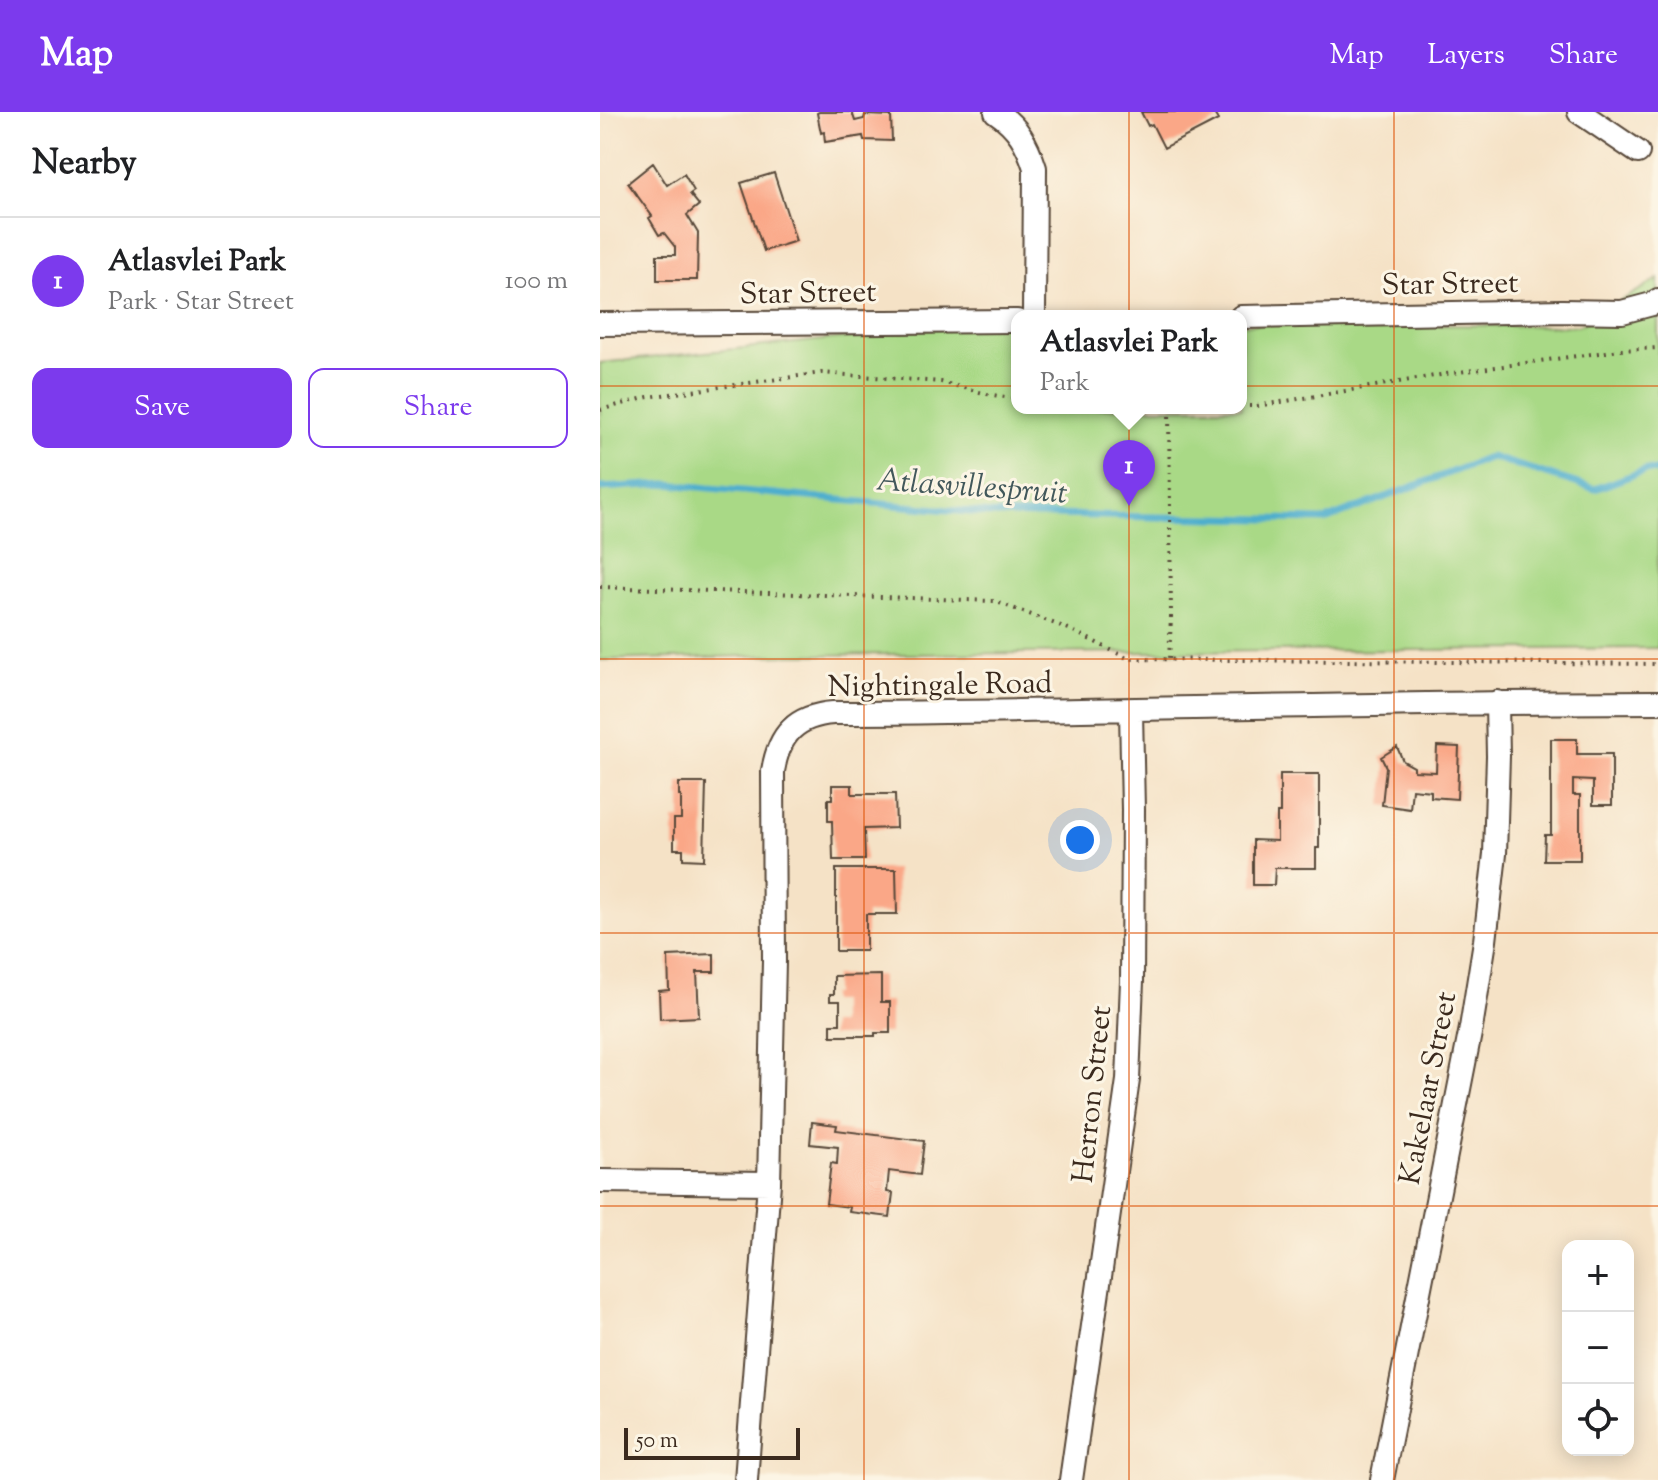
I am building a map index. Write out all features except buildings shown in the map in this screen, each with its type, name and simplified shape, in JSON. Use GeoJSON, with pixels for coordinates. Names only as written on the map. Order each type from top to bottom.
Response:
{"type":"FeatureCollection","features":[{"type":"Feature","properties":{"kind":"street"},"geometry":{"type":"LineString","coordinates":[[996,112],[1017,131],[1028,147],[1035,168],[1034,310]]}},
{"type":"Feature","properties":{"kind":"street"},"geometry":{"type":"LineString","coordinates":[[1579,112],[1638,152]]}},
{"type":"Feature","properties":{"kind":"street","name":"Star Street"},"geometry":{"type":"LineString","coordinates":[[1247,317],[1622,312],[1658,300]]}},
{"type":"Feature","properties":{"kind":"street","name":"Star Street"},"geometry":{"type":"LineString","coordinates":[[600,324],[1011,321]]}},
{"type":"Feature","properties":{"kind":"street","name":"Kakelaar Street"},"geometry":{"type":"LineString","coordinates":[[1382,1480],[1471,1028],[1485,941],[1495,854],[1497,702]]}},
{"type":"Feature","properties":{"kind":"street","name":"Nightingale Road"},"geometry":{"type":"LineString","coordinates":[[746,1480],[769,1183],[774,961],[773,771],[777,748],[795,726],[824,714],[1658,702]]}},
{"type":"Feature","properties":{"kind":"street","name":"Herron Street"},"geometry":{"type":"LineString","coordinates":[[1071,1480],[1128,1080],[1132,965],[1131,711]]}},
{"type":"Feature","properties":{"kind":"street"},"geometry":{"type":"LineString","coordinates":[[600,1181],[769,1183]]}},
{"type":"Feature","properties":{"kind":"path"},"geometry":{"type":"LineString","coordinates":[[1247,406],[1452,373],[1621,350],[1658,348]]}},
{"type":"Feature","properties":{"kind":"path"},"geometry":{"type":"LineString","coordinates":[[600,410],[648,397],[821,373],[941,382],[1011,398]]}},
{"type":"Feature","properties":{"kind":"path"},"geometry":{"type":"LineString","coordinates":[[1169,414],[1169,659]]}},
{"type":"Feature","properties":{"kind":"path"},"geometry":{"type":"LineString","coordinates":[[600,587],[994,601],[1069,629],[1129,659],[1658,664]]}},
{"type":"Feature","properties":{"kind":"green space"},"geometry":{"type":"Polygon","coordinates":[[[1658,279],[1658,648],[789,655],[600,660],[600,363],[985,323],[1011,324],[1011,414],[1247,414],[1247,324],[1578,326],[1658,279]]]}},
{"type":"Feature","properties":{"kind":"waterway","name":"Atlasvillespruit"},"geometry":{"type":"LineString","coordinates":[[600,488],[667,484],[992,514],[1325,520],[1491,457],[1595,489],[1646,470],[1658,471]]}},
{"type":"Feature","properties":{"kind":"place","name":"Atlasvlei Park"},"geometry":{"type":"Point","coordinates":[1129,506]}}]}
